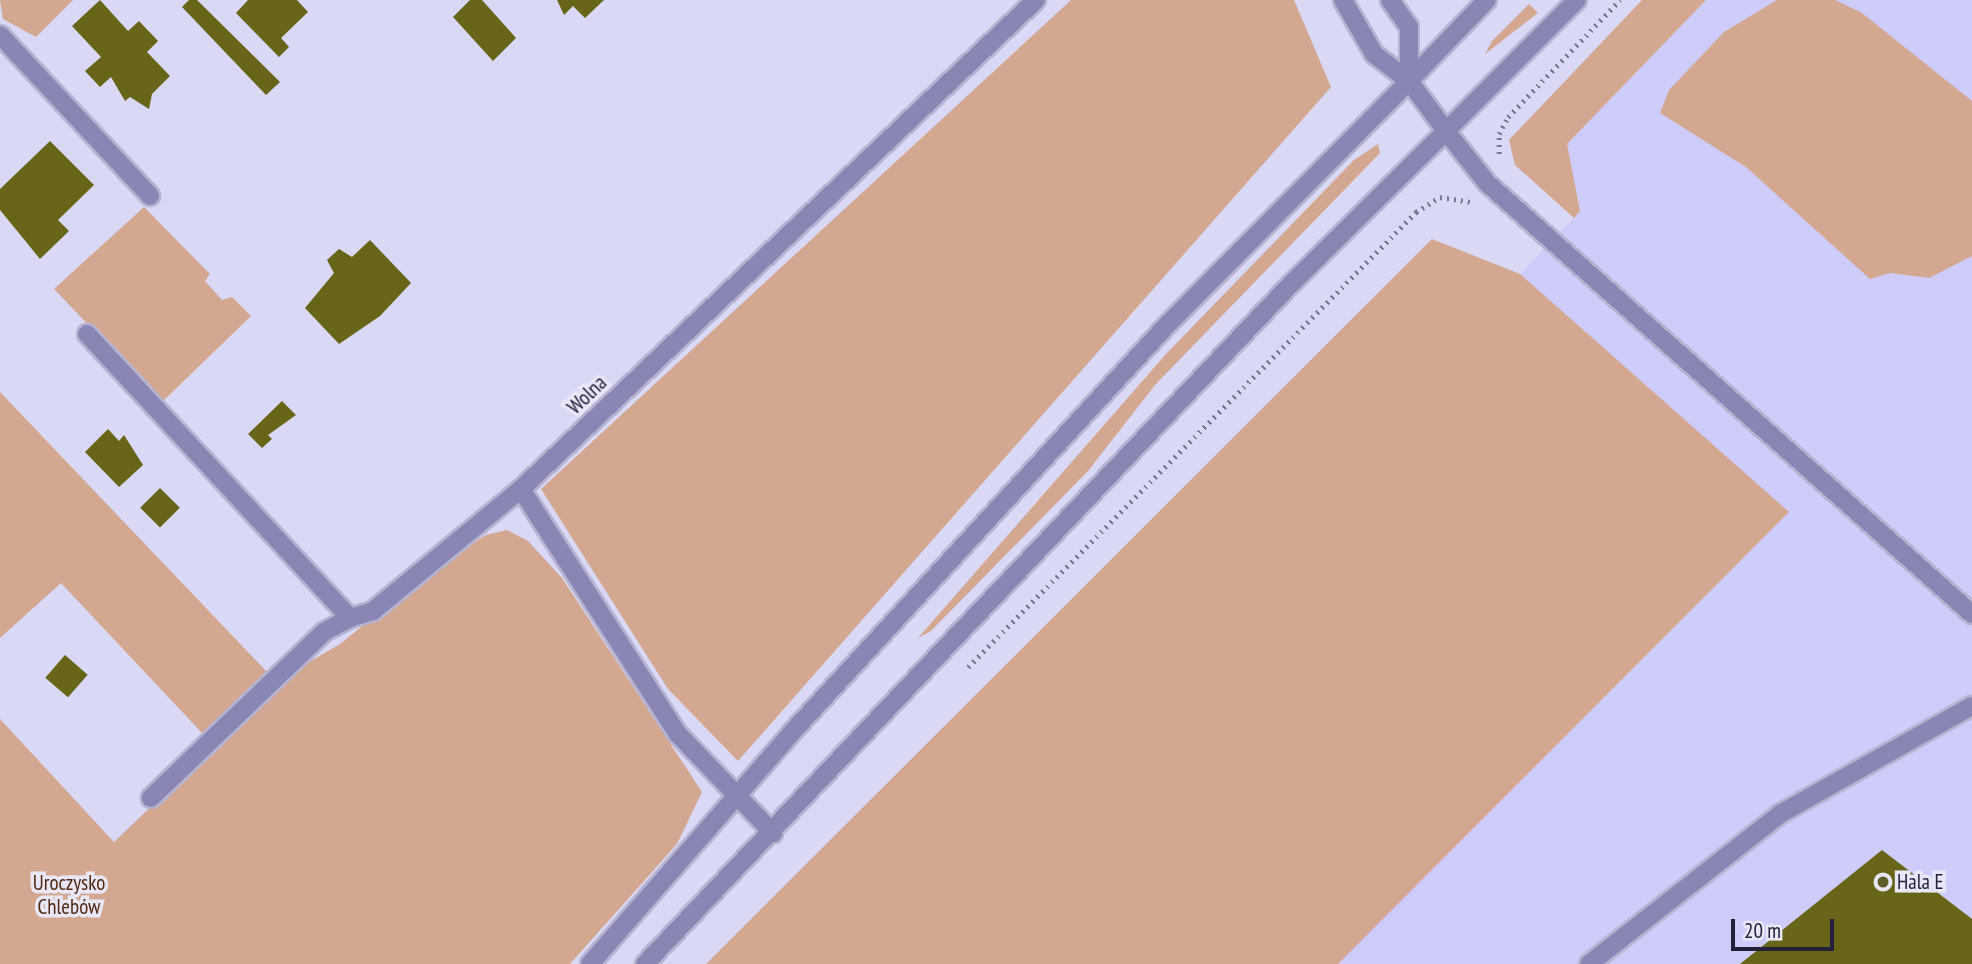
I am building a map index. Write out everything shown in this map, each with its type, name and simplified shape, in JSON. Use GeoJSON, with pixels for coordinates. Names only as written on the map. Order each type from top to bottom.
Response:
{"type":"FeatureCollection","features":[{"type":"Feature","properties":{"kind":"street","name":"Wolna"},"geometry":{"type":"LineString","coordinates":[[151,798],[324,632],[350,618],[373,611],[521,489],[1036,0]]}},
{"type":"Feature","properties":{"kind":"street"},"geometry":{"type":"LineString","coordinates":[[1343,0],[1374,54],[1409,81],[1446,131],[1505,200],[1972,614]]}},
{"type":"Feature","properties":{"kind":"street"},"geometry":{"type":"LineString","coordinates":[[1390,0],[1409,27],[1409,81]]}},
{"type":"Feature","properties":{"kind":"street"},"geometry":{"type":"LineString","coordinates":[[590,964],[737,798],[1167,325],[1487,0]]}},
{"type":"Feature","properties":{"kind":"street"},"geometry":{"type":"LineString","coordinates":[[645,964],[774,833],[1291,284],[1577,0]]}},
{"type":"Feature","properties":{"kind":"street"},"geometry":{"type":"LineString","coordinates":[[0,35],[150,196]]}},
{"type":"Feature","properties":{"kind":"street"},"geometry":{"type":"LineString","coordinates":[[88,334],[350,618]]}},
{"type":"Feature","properties":{"kind":"street"},"geometry":{"type":"LineString","coordinates":[[521,489],[677,733],[737,798],[774,833]]}},
{"type":"Feature","properties":{"kind":"street"},"geometry":{"type":"LineString","coordinates":[[1590,964],[1780,814],[1972,706]]}},
{"type":"Feature","properties":{"kind":"path"},"geometry":{"type":"LineString","coordinates":[[1504,165],[1497,144],[1503,124],[1620,0]]}},
{"type":"Feature","properties":{"kind":"path"},"geometry":{"type":"LineString","coordinates":[[961,674],[1405,222],[1440,197],[1471,202]]}},
{"type":"Feature","properties":{"kind":"shaded area"},"geometry":{"type":"Polygon","coordinates":[[[1706,0],[1972,0],[1972,964],[706,964],[947,787],[1432,239],[1520,274],[1580,211],[1566,144],[1706,0]]]}},
{"type":"Feature","properties":{"kind":"green space"},"geometry":{"type":"Polygon","coordinates":[[[0,0],[73,0],[36,37],[3,19],[0,0]]]}},
{"type":"Feature","properties":{"kind":"green space"},"geometry":{"type":"Polygon","coordinates":[[[1071,0],[1294,0],[1331,87],[738,761],[668,689],[541,489],[1071,0]]]}},
{"type":"Feature","properties":{"kind":"green space"},"geometry":{"type":"Polygon","coordinates":[[[1642,0],[1706,0],[1567,144],[1580,211],[1574,218],[1515,165],[1509,140],[1642,0]]]}},
{"type":"Feature","properties":{"kind":"green space"},"geometry":{"type":"Polygon","coordinates":[[[1777,0],[1835,0],[1862,13],[1972,101],[1972,256],[1929,278],[1890,273],[1870,279],[1746,167],[1660,113],[1669,90],[1724,32],[1777,0]]]}},
{"type":"Feature","properties":{"kind":"green space"},"geometry":{"type":"Polygon","coordinates":[[[1529,4],[1538,13],[1485,54],[1492,41],[1529,4]]]}},
{"type":"Feature","properties":{"kind":"green space"},"geometry":{"type":"Polygon","coordinates":[[[1378,144],[1380,153],[1155,385],[1088,471],[931,631],[918,638],[1166,354],[1354,160],[1378,144]]]}},
{"type":"Feature","properties":{"kind":"green space"},"geometry":{"type":"Polygon","coordinates":[[[144,207],[210,274],[205,281],[222,300],[232,297],[251,316],[162,402],[54,289],[144,207]]]}},
{"type":"Feature","properties":{"kind":"green space"},"geometry":{"type":"Polygon","coordinates":[[[1432,239],[1520,274],[1789,512],[1338,964],[706,964],[1432,239]]]}},
{"type":"Feature","properties":{"kind":"green space"},"geometry":{"type":"Polygon","coordinates":[[[0,392],[267,672],[202,733],[61,583],[0,638],[0,392]]]}},
{"type":"Feature","properties":{"kind":"green space","name":"Uroczysko Chlebów"},"geometry":{"type":"Polygon","coordinates":[[[507,530],[528,541],[562,578],[702,792],[677,844],[570,964],[0,964],[0,719],[114,842],[292,672],[340,644],[429,572],[486,535],[507,530]]]}},
{"type":"Feature","properties":{"kind":"building"},"geometry":{"type":"Polygon","coordinates":[[[100,0],[128,31],[139,21],[158,41],[147,52],[170,76],[152,94],[149,109],[130,97],[125,101],[111,77],[100,87],[85,71],[101,57],[72,26],[100,0]]]}},
{"type":"Feature","properties":{"kind":"building"},"geometry":{"type":"Polygon","coordinates":[[[189,0],[197,0],[280,82],[266,95],[182,7],[189,0]]]}},
{"type":"Feature","properties":{"kind":"building"},"geometry":{"type":"Polygon","coordinates":[[[248,0],[297,0],[308,12],[281,38],[289,47],[279,57],[236,13],[248,0]]]}},
{"type":"Feature","properties":{"kind":"building"},"geometry":{"type":"Polygon","coordinates":[[[470,0],[482,0],[516,38],[493,61],[453,17],[470,0]]]}},
{"type":"Feature","properties":{"kind":"building"},"geometry":{"type":"Polygon","coordinates":[[[557,0],[604,0],[585,18],[573,6],[564,15],[557,0]]]}},
{"type":"Feature","properties":{"kind":"building"},"geometry":{"type":"Polygon","coordinates":[[[50,141],[94,185],[58,220],[69,231],[40,259],[0,210],[0,189],[50,141]]]}},
{"type":"Feature","properties":{"kind":"building"},"geometry":{"type":"Polygon","coordinates":[[[370,240],[411,283],[380,316],[339,344],[305,308],[334,273],[327,260],[339,249],[352,257],[370,240]]]}},
{"type":"Feature","properties":{"kind":"building"},"geometry":{"type":"Polygon","coordinates":[[[282,401],[296,415],[268,435],[272,439],[262,448],[248,434],[282,401]]]}},
{"type":"Feature","properties":{"kind":"building"},"geometry":{"type":"Polygon","coordinates":[[[108,429],[119,441],[124,435],[143,465],[119,487],[85,452],[108,429]]]}},
{"type":"Feature","properties":{"kind":"building"},"geometry":{"type":"Polygon","coordinates":[[[160,488],[180,508],[160,528],[140,508],[160,488]]]}},
{"type":"Feature","properties":{"kind":"building"},"geometry":{"type":"Polygon","coordinates":[[[65,655],[88,675],[68,697],[45,678],[65,655]]]}},
{"type":"Feature","properties":{"kind":"building","name":"Hala E"},"geometry":{"type":"Polygon","coordinates":[[[1882,850],[1972,919],[1972,964],[1740,964],[1882,850]]]}},
{"type":"Feature","properties":{"kind":"place","name":"Hala E"},"geometry":{"type":"Point","coordinates":[1883,882]}}]}
